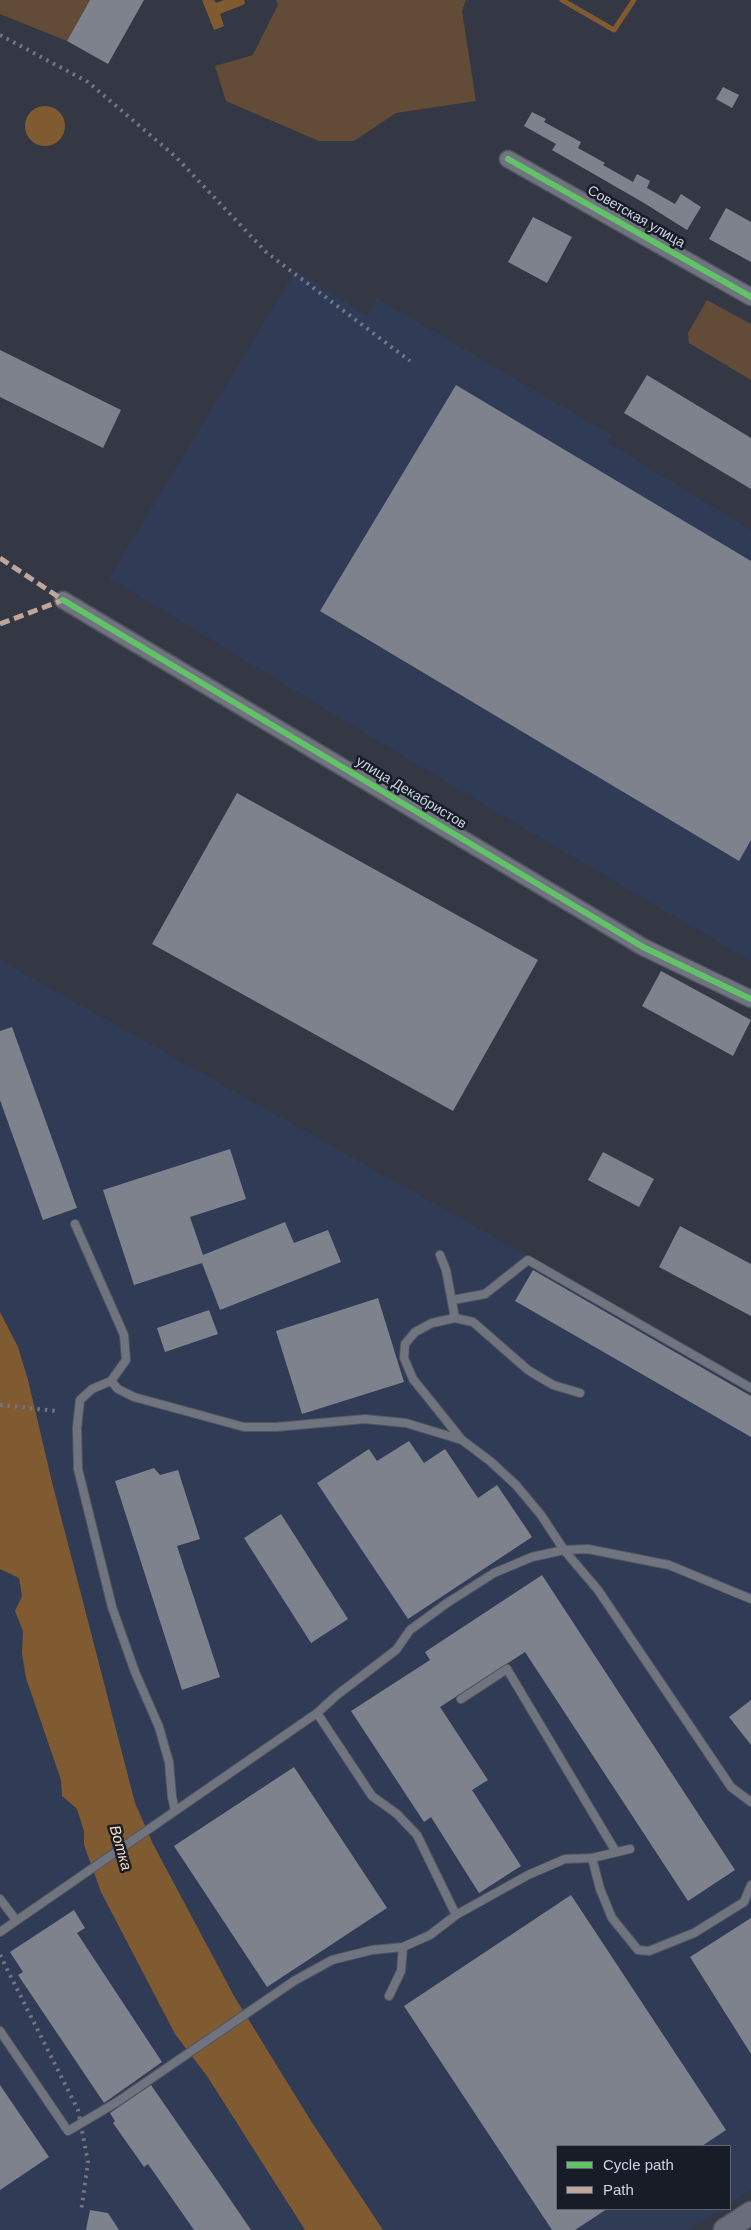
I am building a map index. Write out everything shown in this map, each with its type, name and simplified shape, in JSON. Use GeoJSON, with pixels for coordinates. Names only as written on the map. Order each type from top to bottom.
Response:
{"type":"FeatureCollection","features":[{"type":"Feature","properties":{"kind":"main road"},"geometry":{"type":"LineString","coordinates":[[725,2230],[751,2214]]}},
{"type":"Feature","properties":{"kind":"street","name":"Советская улица"},"geometry":{"type":"LineString","coordinates":[[508,159],[751,298]]}},
{"type":"Feature","properties":{"kind":"street","name":"улица Декабристов"},"geometry":{"type":"LineString","coordinates":[[63,600],[643,947],[751,999]]}},
{"type":"Feature","properties":{"kind":"lane"},"geometry":{"type":"LineString","coordinates":[[75,1224],[124,1335],[126,1360],[111,1381],[92,1389],[80,1400],[77,1428],[78,1469],[112,1607],[135,1672],[159,1727],[167,1753],[175,1810]]}},
{"type":"Feature","properties":{"kind":"lane"},"geometry":{"type":"LineString","coordinates":[[440,1255],[446,1270],[455,1318]]}},
{"type":"Feature","properties":{"kind":"lane"},"geometry":{"type":"LineString","coordinates":[[453,1300],[485,1294],[528,1260],[751,1388]]}},
{"type":"Feature","properties":{"kind":"lane"},"geometry":{"type":"LineString","coordinates":[[580,1393],[553,1385],[536,1375],[473,1322],[455,1318],[432,1323],[415,1332],[405,1344],[404,1358],[413,1379],[462,1440],[490,1461],[516,1485],[541,1515],[564,1550],[598,1590],[731,1787],[751,1802]]}},
{"type":"Feature","properties":{"kind":"lane"},"geometry":{"type":"LineString","coordinates":[[111,1381],[118,1389],[134,1397],[244,1427],[276,1427],[365,1419],[406,1423],[462,1440]]}},
{"type":"Feature","properties":{"kind":"lane"},"geometry":{"type":"LineString","coordinates":[[0,1932],[317,1713],[337,1695],[396,1650],[410,1630],[447,1603],[494,1573],[532,1557],[564,1550],[588,1549],[668,1565],[751,1599]]}},
{"type":"Feature","properties":{"kind":"lane"},"geometry":{"type":"LineString","coordinates":[[461,1699],[507,1669],[616,1852]]}},
{"type":"Feature","properties":{"kind":"lane"},"geometry":{"type":"LineString","coordinates":[[317,1713],[372,1796],[397,1814],[417,1836],[456,1915]]}},
{"type":"Feature","properties":{"kind":"lane"},"geometry":{"type":"LineString","coordinates":[[0,2031],[68,2131],[117,2102],[256,2006],[332,1960],[372,1950],[403,1947],[430,1935],[456,1915],[543,1868],[566,1859],[592,1858],[630,1849]]}},
{"type":"Feature","properties":{"kind":"lane"},"geometry":{"type":"LineString","coordinates":[[592,1858],[600,1889],[612,1918],[638,1950],[649,1951],[694,1933],[715,1921],[744,1902],[751,1885]]}},
{"type":"Feature","properties":{"kind":"lane"},"geometry":{"type":"LineString","coordinates":[[0,1899],[16,1920]]}},
{"type":"Feature","properties":{"kind":"lane"},"geometry":{"type":"LineString","coordinates":[[389,1996],[401,1971],[403,1947]]}},
{"type":"Feature","properties":{"kind":"shaded area"},"geometry":{"type":"Polygon","coordinates":[[[0,0],[90,0],[67,41],[0,14],[0,0]]]}},
{"type":"Feature","properties":{"kind":"shaded area"},"geometry":{"type":"Polygon","coordinates":[[[276,0],[466,0],[462,11],[476,101],[396,113],[354,141],[319,141],[226,101],[215,66],[253,55],[278,5],[276,0]]]}},
{"type":"Feature","properties":{"kind":"shaded area"},"geometry":{"type":"Polygon","coordinates":[[[296,270],[367,316],[377,298],[611,435],[607,442],[751,530],[751,961],[481,803],[109,578],[296,270]]]}},
{"type":"Feature","properties":{"kind":"shaded area"},"geometry":{"type":"Polygon","coordinates":[[[707,300],[751,324],[751,380],[689,343],[688,333],[707,300]]]}},
{"type":"Feature","properties":{"kind":"shaded area"},"geometry":{"type":"Polygon","coordinates":[[[0,960],[751,1381],[751,2190],[731,2203],[731,2145],[556,2145],[556,2210],[720,2210],[688,2230],[0,2230],[0,960]]]}},
{"type":"Feature","properties":{"kind":"water"},"geometry":{"type":"Polygon","coordinates":[[[202,0],[214,0],[216,3],[224,0],[244,0],[245,4],[220,14],[224,26],[214,30],[202,0]]]}},
{"type":"Feature","properties":{"kind":"water"},"geometry":{"type":"Polygon","coordinates":[[[49,106],[56,109],[62,115],[65,126],[64,134],[56,143],[49,146],[41,146],[34,143],[26,134],[25,122],[28,115],[37,107],[49,106]]]}},
{"type":"Feature","properties":{"kind":"water","name":"Вотка"},"geometry":{"type":"Polygon","coordinates":[[[0,1312],[18,1347],[28,1380],[52,1482],[135,1803],[153,1844],[234,1996],[311,2121],[383,2230],[305,2230],[207,2076],[175,2034],[101,1892],[84,1845],[84,1831],[77,1809],[62,1796],[61,1780],[26,1678],[22,1654],[23,1631],[15,1611],[22,1596],[19,1578],[0,1569],[0,1312]]]}},
{"type":"Feature","properties":{"kind":"building"},"geometry":{"type":"Polygon","coordinates":[[[90,0],[144,0],[108,64],[67,41],[90,0]]]}},
{"type":"Feature","properties":{"kind":"building"},"geometry":{"type":"Polygon","coordinates":[[[723,87],[739,95],[732,108],[716,99],[723,87]]]}},
{"type":"Feature","properties":{"kind":"building"},"geometry":{"type":"Polygon","coordinates":[[[532,112],[546,119],[544,122],[581,142],[578,148],[633,182],[637,174],[650,181],[647,188],[675,204],[681,194],[701,207],[687,230],[552,150],[556,144],[524,126],[532,112]]]}},
{"type":"Feature","properties":{"kind":"building"},"geometry":{"type":"Polygon","coordinates":[[[726,208],[751,222],[751,262],[709,239],[726,208]]]}},
{"type":"Feature","properties":{"kind":"building"},"geometry":{"type":"Polygon","coordinates":[[[533,217],[572,237],[547,283],[508,262],[533,217]]]}},
{"type":"Feature","properties":{"kind":"building"},"geometry":{"type":"Polygon","coordinates":[[[0,350],[121,410],[103,448],[0,397],[0,350]]]}},
{"type":"Feature","properties":{"kind":"building"},"geometry":{"type":"Polygon","coordinates":[[[647,375],[751,438],[751,489],[624,413],[647,375]]]}},
{"type":"Feature","properties":{"kind":"building"},"geometry":{"type":"Polygon","coordinates":[[[456,385],[751,561],[751,840],[739,861],[320,611],[456,385]]]}},
{"type":"Feature","properties":{"kind":"building"},"geometry":{"type":"Polygon","coordinates":[[[237,793],[538,960],[453,1111],[152,944],[237,793]]]}},
{"type":"Feature","properties":{"kind":"building"},"geometry":{"type":"Polygon","coordinates":[[[661,971],[751,1020],[733,1056],[642,1006],[661,971]]]}},
{"type":"Feature","properties":{"kind":"building"},"geometry":{"type":"Polygon","coordinates":[[[12,1027],[77,1208],[43,1220],[0,1100],[0,1031],[12,1027]]]}},
{"type":"Feature","properties":{"kind":"building"},"geometry":{"type":"Polygon","coordinates":[[[230,1149],[246,1199],[190,1217],[203,1255],[285,1222],[294,1243],[328,1230],[341,1262],[220,1310],[202,1263],[134,1285],[103,1190],[230,1149]]]}},
{"type":"Feature","properties":{"kind":"building"},"geometry":{"type":"Polygon","coordinates":[[[603,1152],[654,1179],[639,1207],[588,1180],[603,1152]]]}},
{"type":"Feature","properties":{"kind":"building"},"geometry":{"type":"Polygon","coordinates":[[[680,1226],[751,1264],[751,1316],[659,1267],[680,1226]]]}},
{"type":"Feature","properties":{"kind":"building"},"geometry":{"type":"Polygon","coordinates":[[[533,1270],[751,1396],[751,1437],[515,1301],[533,1270]]]}},
{"type":"Feature","properties":{"kind":"building"},"geometry":{"type":"Polygon","coordinates":[[[378,1298],[404,1382],[302,1414],[276,1331],[378,1298]]]}},
{"type":"Feature","properties":{"kind":"building"},"geometry":{"type":"Polygon","coordinates":[[[209,1310],[218,1334],[165,1352],[157,1328],[209,1310]]]}},
{"type":"Feature","properties":{"kind":"building"},"geometry":{"type":"Polygon","coordinates":[[[409,1441],[424,1463],[445,1449],[478,1498],[497,1485],[532,1537],[408,1619],[317,1483],[369,1449],[377,1461],[409,1441]]]}},
{"type":"Feature","properties":{"kind":"building"},"geometry":{"type":"Polygon","coordinates":[[[154,1468],[160,1475],[178,1470],[200,1539],[177,1546],[220,1677],[182,1690],[115,1481],[154,1468]]]}},
{"type":"Feature","properties":{"kind":"building"},"geometry":{"type":"Polygon","coordinates":[[[281,1514],[348,1619],[311,1643],[244,1538],[281,1514]]]}},
{"type":"Feature","properties":{"kind":"building"},"geometry":{"type":"Polygon","coordinates":[[[542,1575],[735,1870],[688,1901],[525,1652],[440,1707],[488,1780],[472,1790],[521,1866],[479,1893],[431,1817],[424,1822],[351,1711],[430,1660],[425,1652],[542,1575]]]}},
{"type":"Feature","properties":{"kind":"building"},"geometry":{"type":"Polygon","coordinates":[[[751,1700],[751,1745],[729,1717],[751,1700]]]}},
{"type":"Feature","properties":{"kind":"building"},"geometry":{"type":"Polygon","coordinates":[[[294,1767],[387,1908],[267,1987],[174,1846],[294,1767]]]}},
{"type":"Feature","properties":{"kind":"building"},"geometry":{"type":"Polygon","coordinates":[[[571,1895],[726,2130],[704,2145],[556,2145],[556,2210],[605,2210],[575,2230],[552,2230],[404,2006],[571,1895]]]}},
{"type":"Feature","properties":{"kind":"building"},"geometry":{"type":"Polygon","coordinates":[[[74,1910],[85,1928],[77,1933],[162,2062],[104,2103],[18,1975],[23,1972],[10,1952],[74,1910]]]}},
{"type":"Feature","properties":{"kind":"building"},"geometry":{"type":"Polygon","coordinates":[[[751,1918],[751,2054],[690,1957],[751,1918]]]}},
{"type":"Feature","properties":{"kind":"building"},"geometry":{"type":"Polygon","coordinates":[[[0,2085],[49,2157],[0,2190],[0,2085]]]}},
{"type":"Feature","properties":{"kind":"building"},"geometry":{"type":"Polygon","coordinates":[[[151,2085],[251,2230],[194,2230],[148,2164],[144,2167],[113,2123],[115,2121],[110,2113],[151,2085]]]}},
{"type":"Feature","properties":{"kind":"building"},"geometry":{"type":"Polygon","coordinates":[[[90,2210],[108,2213],[119,2230],[86,2230],[90,2210]]]}},
{"type":"Feature","properties":{"kind":"waterway"},"geometry":{"type":"LineString","coordinates":[[562,0],[614,30],[634,0]]}},
{"type":"Feature","properties":{"kind":"railway"},"geometry":{"type":"LineString","coordinates":[[0,35],[88,82],[176,157],[266,252],[410,361]]}},
{"type":"Feature","properties":{"kind":"railway"},"geometry":{"type":"LineString","coordinates":[[0,1405],[57,1411]]}},
{"type":"Feature","properties":{"kind":"railway"},"geometry":{"type":"LineString","coordinates":[[0,1955],[78,2110],[88,2162],[81,2212]]}},
{"type":"Feature","properties":{"kind":"marked path"},"geometry":{"type":"LineString","coordinates":[[0,558],[63,600]]}},
{"type":"Feature","properties":{"kind":"marked path"},"geometry":{"type":"LineString","coordinates":[[0,624],[63,600]]}},
{"type":"Feature","properties":{"kind":"cycle path"},"geometry":{"type":"LineString","coordinates":[[508,159],[751,297]]}},
{"type":"Feature","properties":{"kind":"cycle path"},"geometry":{"type":"LineString","coordinates":[[63,600],[643,947],[751,999]]}}]}
